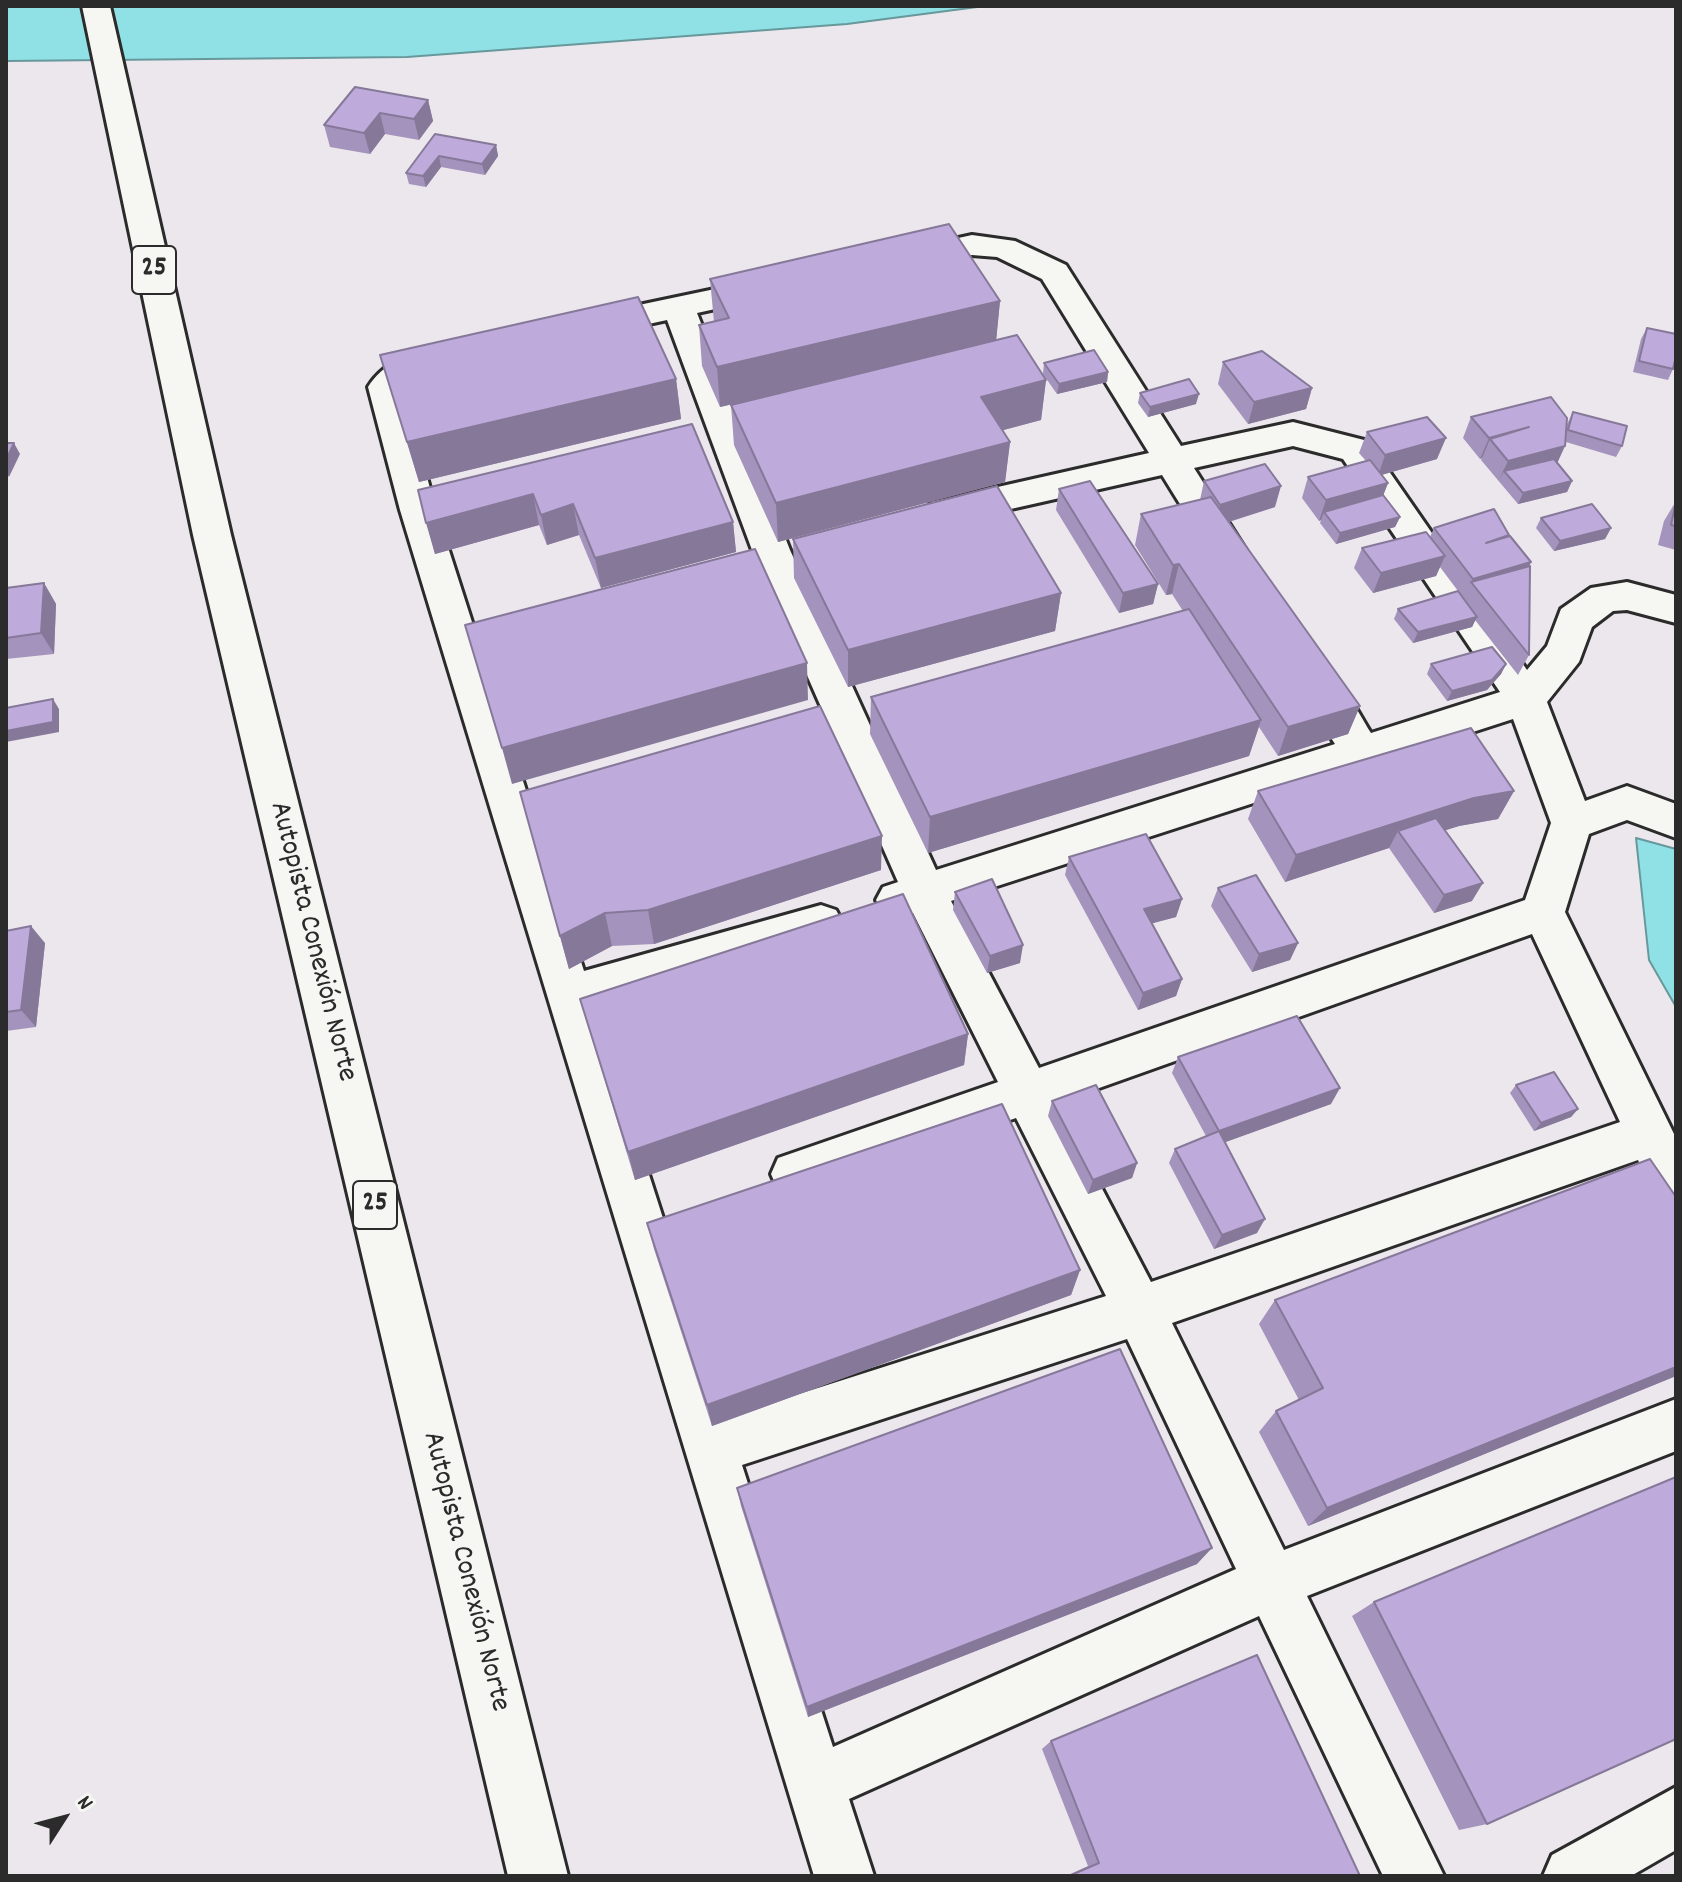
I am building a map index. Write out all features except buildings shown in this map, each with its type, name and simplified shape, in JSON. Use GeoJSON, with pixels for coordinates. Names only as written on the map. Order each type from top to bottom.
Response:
{"type":"FeatureCollection","features":[{"type":"Feature","properties":{"kind":"main road","name":"Autopista Conexión Norte"},"geometry":{"type":"LineString","coordinates":[[96,6],[212,535],[538,1876]]}},
{"type":"Feature","properties":{"kind":"main road"},"geometry":{"type":"LineString","coordinates":[[864,268],[972,245],[1004,248],[1054,272],[1089,355],[1171,460],[1245,579]]}},
{"type":"Feature","properties":{"kind":"main road"},"geometry":{"type":"LineString","coordinates":[[545,336],[802,281]]}},
{"type":"Feature","properties":{"kind":"main road"},"geometry":{"type":"LineString","coordinates":[[678,306],[771,550],[925,893],[1139,1310],[1414,1876]]}},
{"type":"Feature","properties":{"kind":"main road"},"geometry":{"type":"LineString","coordinates":[[471,353],[411,366],[385,387],[434,506],[524,797],[569,995],[844,1876]]}},
{"type":"Feature","properties":{"kind":"main road"},"geometry":{"type":"LineString","coordinates":[[910,519],[1293,434],[1355,450],[1526,699],[1572,823],[1543,912],[1676,1189]]}},
{"type":"Feature","properties":{"kind":"main road"},"geometry":{"type":"LineString","coordinates":[[569,995],[925,893],[1526,699],[1565,652],[1575,619],[1604,598],[1627,596],[1676,609]]}},
{"type":"Feature","properties":{"kind":"main road"},"geometry":{"type":"LineString","coordinates":[[1295,654],[1362,751]]}},
{"type":"Feature","properties":{"kind":"main road"},"geometry":{"type":"LineString","coordinates":[[1572,823],[1627,803],[1676,821]]}},
{"type":"Feature","properties":{"kind":"main road"},"geometry":{"type":"LineString","coordinates":[[761,1186],[1543,912]]}},
{"type":"Feature","properties":{"kind":"main road"},"geometry":{"type":"LineString","coordinates":[[711,1449],[1139,1310],[1649,1134]]}},
{"type":"Feature","properties":{"kind":"main road"},"geometry":{"type":"LineString","coordinates":[[642,1229],[687,1213]]}},
{"type":"Feature","properties":{"kind":"main road"},"geometry":{"type":"LineString","coordinates":[[815,1784],[1271,1582],[1676,1425]]}},
{"type":"Feature","properties":{"kind":"main road"},"geometry":{"type":"LineString","coordinates":[[1573,1876],[1676,1817]]}},
{"type":"Feature","properties":{"kind":"water"},"geometry":{"type":"Polygon","coordinates":[[[6,6],[985,6],[847,24],[407,57],[6,61],[6,6]]]}},
{"type":"Feature","properties":{"kind":"water"},"geometry":{"type":"Polygon","coordinates":[[[1636,838],[1676,849],[1676,1007],[1649,960],[1636,838]]]}}]}
